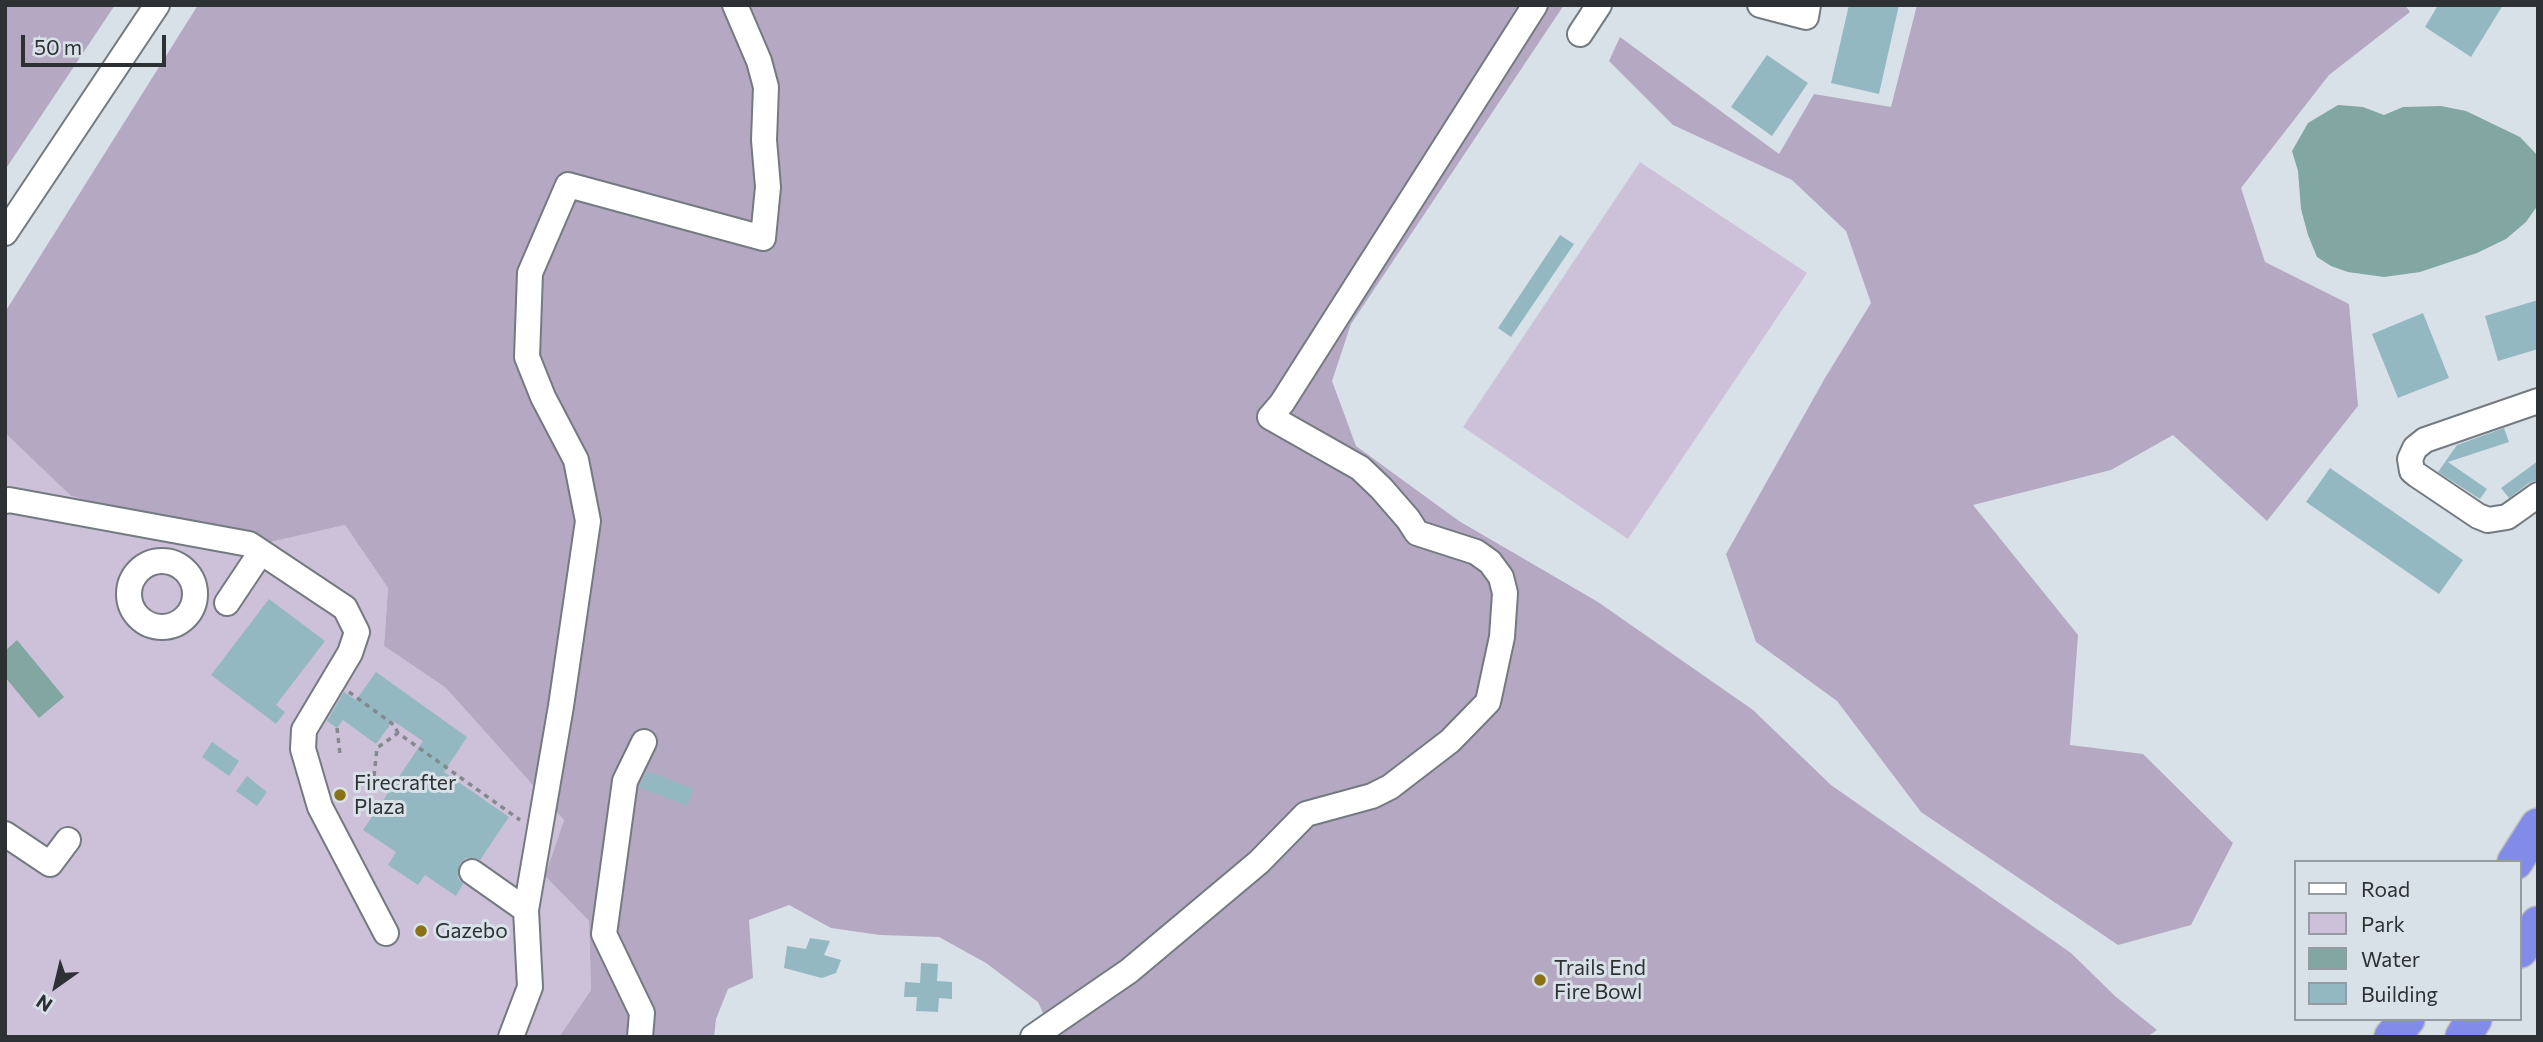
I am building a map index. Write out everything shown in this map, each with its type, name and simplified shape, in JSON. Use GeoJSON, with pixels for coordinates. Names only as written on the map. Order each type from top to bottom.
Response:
{"type":"FeatureCollection","features":[{"type":"Feature","properties":{"kind":"highway"},"geometry":{"type":"LineString","coordinates":[[2516,860],[2538,826]]}},
{"type":"Feature","properties":{"kind":"highway"},"geometry":{"type":"LineString","coordinates":[[2522,947],[2538,924]]}},
{"type":"Feature","properties":{"kind":"highway"},"geometry":{"type":"LineString","coordinates":[[2392,1037],[2405,1021]]}},
{"type":"Feature","properties":{"kind":"highway"},"geometry":{"type":"LineString","coordinates":[[2463,1037],[2473,1021]]}},
{"type":"Feature","properties":{"kind":"street"},"geometry":{"type":"LineString","coordinates":[[5,233],[157,5]]}},
{"type":"Feature","properties":{"kind":"street"},"geometry":{"type":"LineString","coordinates":[[511,1037],[530,987],[526,910],[562,706],[588,520],[576,460],[543,397],[527,357],[530,273],[568,185],[763,238],[768,187],[764,140],[766,86],[735,5]]}},
{"type":"Feature","properties":{"kind":"street"},"geometry":{"type":"LineString","coordinates":[[1033,1037],[1129,971],[1259,862],[1306,814],[1372,796],[1390,787],[1450,741],[1488,702],[1502,637],[1505,593],[1501,577],[1490,562],[1476,552],[1417,533],[1381,488],[1360,468],[1270,417],[1282,403],[1535,5]]}},
{"type":"Feature","properties":{"kind":"street"},"geometry":{"type":"LineString","coordinates":[[1580,34],[1599,5]]}},
{"type":"Feature","properties":{"kind":"street"},"geometry":{"type":"LineString","coordinates":[[1760,5],[1806,17],[1808,5]]}},
{"type":"Feature","properties":{"kind":"street"},"geometry":{"type":"LineString","coordinates":[[2538,401],[2425,440],[2414,448],[2410,459],[2412,471],[2417,475],[2488,520],[2502,519],[2538,495]]}},
{"type":"Feature","properties":{"kind":"street"},"geometry":{"type":"LineString","coordinates":[[5,501],[249,544],[345,608],[358,632],[350,653],[304,730],[303,750],[320,807],[386,933]]}},
{"type":"Feature","properties":{"kind":"street"},"geometry":{"type":"LineString","coordinates":[[164,562],[174,531]]}},
{"type":"Feature","properties":{"kind":"street"},"geometry":{"type":"LineString","coordinates":[[227,603],[261,552]]}},
{"type":"Feature","properties":{"kind":"street"},"geometry":{"type":"LineString","coordinates":[[640,1037],[642,1013],[604,934],[625,781],[644,742]]}},
{"type":"Feature","properties":{"kind":"street"},"geometry":{"type":"LineString","coordinates":[[5,834],[50,864],[68,840]]}},
{"type":"Feature","properties":{"kind":"street"},"geometry":{"type":"LineString","coordinates":[[472,872],[526,910]]}},
{"type":"Feature","properties":{"kind":"path"},"geometry":{"type":"LineString","coordinates":[[345,689],[394,725],[398,733],[539,834]]}},
{"type":"Feature","properties":{"kind":"path"},"geometry":{"type":"LineString","coordinates":[[337,728],[340,754]]}},
{"type":"Feature","properties":{"kind":"path"},"geometry":{"type":"LineString","coordinates":[[374,776],[377,748],[398,733]]}},
{"type":"Feature","properties":{"kind":"green space"},"geometry":{"type":"Polygon","coordinates":[[[1640,162],[1807,273],[1628,539],[1463,427],[1640,162]]]}},
{"type":"Feature","properties":{"kind":"green space"},"geometry":{"type":"Polygon","coordinates":[[[5,433],[71,496],[262,544],[345,525],[388,588],[384,646],[446,688],[564,820],[545,876],[589,921],[591,990],[559,1037],[5,1037],[5,433]]]}},
{"type":"Feature","properties":{"kind":"shaded area"},"geometry":{"type":"Polygon","coordinates":[[[5,5],[115,5],[5,170],[5,5]]]}},
{"type":"Feature","properties":{"kind":"shaded area"},"geometry":{"type":"Polygon","coordinates":[[[198,5],[1564,5],[1351,324],[1332,381],[1356,446],[1459,521],[1598,602],[1753,710],[1831,785],[2071,953],[2115,996],[2157,1030],[2147,1037],[1054,1037],[1038,1002],[986,963],[939,937],[880,935],[831,928],[789,905],[749,920],[753,978],[728,989],[716,1019],[714,1037],[559,1037],[591,990],[589,921],[545,876],[564,820],[446,688],[384,646],[388,588],[345,525],[262,544],[160,521],[71,496],[5,433],[5,312],[198,5]]]}},
{"type":"Feature","properties":{"kind":"shaded area"},"geometry":{"type":"Polygon","coordinates":[[[1917,5],[2405,5],[2410,12],[2329,75],[2241,188],[2265,262],[2349,304],[2358,406],[2267,521],[2173,435],[2111,470],[1973,505],[2078,635],[2070,745],[2143,754],[2233,843],[2191,925],[2118,945],[1921,812],[1837,701],[1756,642],[1726,554],[1825,378],[1871,303],[1846,231],[1792,180],[1673,125],[1609,61],[1620,37],[1779,154],[1814,94],[1891,107],[1917,5]]]}},
{"type":"Feature","properties":{"kind":"water"},"geometry":{"type":"Polygon","coordinates":[[[2338,105],[2363,107],[2384,115],[2403,107],[2441,106],[2466,111],[2520,137],[2538,156],[2538,205],[2526,222],[2506,239],[2477,253],[2420,272],[2384,277],[2348,272],[2331,266],[2317,257],[2308,235],[2301,209],[2298,171],[2292,151],[2308,123],[2338,105]]]}},
{"type":"Feature","properties":{"kind":"water"},"geometry":{"type":"Polygon","coordinates":[[[17,640],[64,697],[39,718],[5,677],[5,651],[17,640]]]}},
{"type":"Feature","properties":{"kind":"building"},"geometry":{"type":"Polygon","coordinates":[[[1849,5],[1899,5],[1879,94],[1831,83],[1849,5]]]}},
{"type":"Feature","properties":{"kind":"building"},"geometry":{"type":"Polygon","coordinates":[[[2438,5],[2503,5],[2471,57],[2425,27],[2438,5]]]}},
{"type":"Feature","properties":{"kind":"building"},"geometry":{"type":"Polygon","coordinates":[[[1767,55],[1808,83],[1772,136],[1731,107],[1767,55]]]}},
{"type":"Feature","properties":{"kind":"building"},"geometry":{"type":"Polygon","coordinates":[[[1560,235],[1574,244],[1511,337],[1498,328],[1560,235]]]}},
{"type":"Feature","properties":{"kind":"building"},"geometry":{"type":"Polygon","coordinates":[[[2538,300],[2538,349],[2498,361],[2485,316],[2538,300]]]}},
{"type":"Feature","properties":{"kind":"building"},"geometry":{"type":"Polygon","coordinates":[[[2423,313],[2449,378],[2398,398],[2372,334],[2423,313]]]}},
{"type":"Feature","properties":{"kind":"building"},"geometry":{"type":"Polygon","coordinates":[[[2504,428],[2509,442],[2448,462],[2487,489],[2480,499],[2438,472],[2457,445],[2504,428]]]}},
{"type":"Feature","properties":{"kind":"building"},"geometry":{"type":"Polygon","coordinates":[[[2538,461],[2538,480],[2529,483],[2509,498],[2501,488],[2538,461]]]}},
{"type":"Feature","properties":{"kind":"building"},"geometry":{"type":"Polygon","coordinates":[[[2330,468],[2463,560],[2439,594],[2306,502],[2330,468]]]}},
{"type":"Feature","properties":{"kind":"building"},"geometry":{"type":"Polygon","coordinates":[[[269,599],[325,641],[276,705],[285,712],[276,724],[211,675],[269,599]]]}},
{"type":"Feature","properties":{"kind":"building"},"geometry":{"type":"Polygon","coordinates":[[[376,672],[467,737],[444,772],[509,817],[480,860],[466,858],[460,864],[458,878],[463,884],[456,896],[425,875],[418,885],[388,865],[396,852],[363,830],[423,741],[393,721],[376,744],[343,720],[337,728],[327,721],[344,692],[356,700],[376,672]]]}},
{"type":"Feature","properties":{"kind":"building"},"geometry":{"type":"Polygon","coordinates":[[[212,742],[239,761],[229,776],[202,757],[212,742]]]}},
{"type":"Feature","properties":{"kind":"building"},"geometry":{"type":"Polygon","coordinates":[[[647,771],[694,789],[687,806],[639,787],[647,771]]]}},
{"type":"Feature","properties":{"kind":"building"},"geometry":{"type":"Polygon","coordinates":[[[247,776],[267,792],[257,806],[236,791],[247,776]]]}},
{"type":"Feature","properties":{"kind":"building"},"geometry":{"type":"Polygon","coordinates":[[[810,938],[830,941],[824,955],[841,960],[836,973],[822,978],[784,968],[787,946],[806,949],[810,938]]]}},
{"type":"Feature","properties":{"kind":"building"},"geometry":{"type":"Polygon","coordinates":[[[921,963],[938,964],[937,981],[952,982],[952,999],[939,998],[938,1012],[916,1011],[917,997],[904,997],[905,982],[920,983],[921,963]]]}},
{"type":"Feature","properties":{"kind":"place","name":"Firecrafter Plaza"},"geometry":{"type":"Point","coordinates":[340,795]}},
{"type":"Feature","properties":{"kind":"place","name":"Gazebo"},"geometry":{"type":"Point","coordinates":[421,931]}},
{"type":"Feature","properties":{"kind":"place","name":"Trails End Fire Bowl"},"geometry":{"type":"Point","coordinates":[1540,980]}}]}
